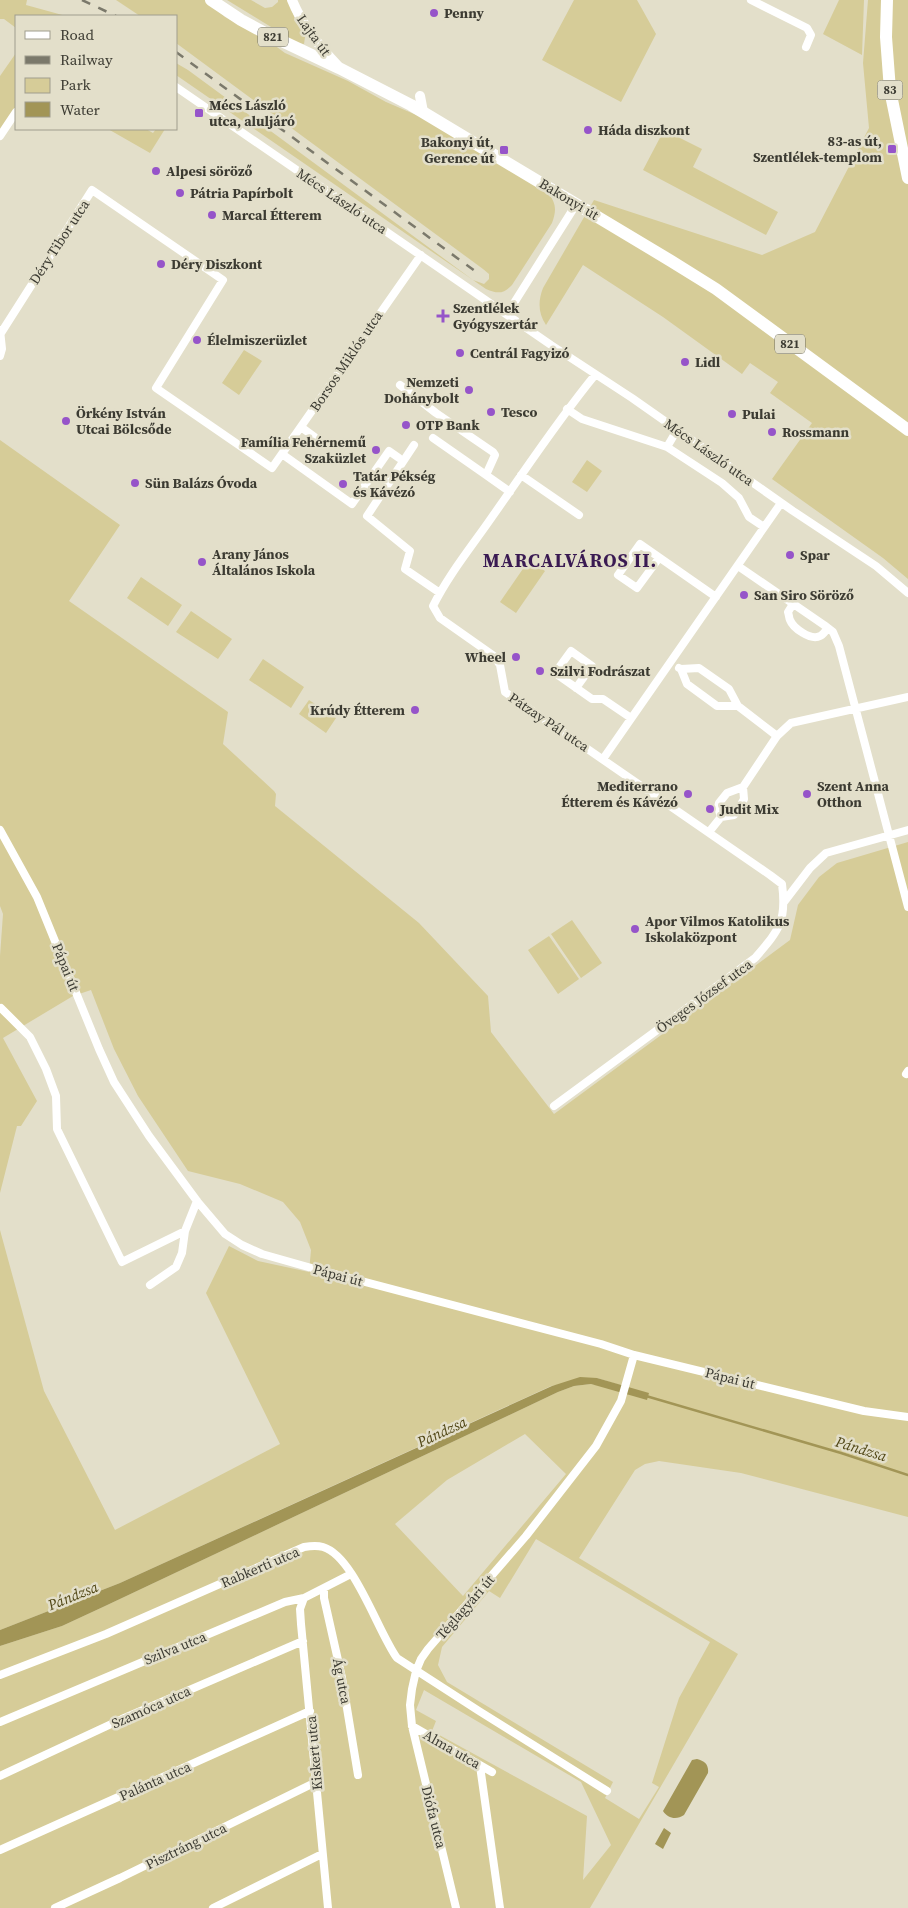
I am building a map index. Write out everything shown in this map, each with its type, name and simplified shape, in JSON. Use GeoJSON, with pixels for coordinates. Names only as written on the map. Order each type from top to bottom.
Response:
{"type":"FeatureCollection","features":[{"type":"Feature","properties":{"kind":"main road","name":"Bakonyi út"},"geometry":{"type":"LineString","coordinates":[[211,0],[265,33],[411,105],[577,203],[716,290],[908,430]]}},
{"type":"Feature","properties":{"kind":"main road","name":"83"},"geometry":{"type":"LineString","coordinates":[[887,0],[886,37],[890,90],[908,178]]}},
{"type":"Feature","properties":{"kind":"street","name":"Lajta út"},"geometry":{"type":"LineString","coordinates":[[292,0],[298,16],[315,41],[339,68]]}},
{"type":"Feature","properties":{"kind":"street"},"geometry":{"type":"LineString","coordinates":[[752,0],[807,28],[811,35],[806,47]]}},
{"type":"Feature","properties":{"kind":"street","name":"Mécs László utca"},"geometry":{"type":"LineString","coordinates":[[178,88],[677,430],[780,503],[876,566],[908,593]]}},
{"type":"Feature","properties":{"kind":"street"},"geometry":{"type":"LineString","coordinates":[[0,136],[15,114]]}},
{"type":"Feature","properties":{"kind":"street","name":"Déry Tibor utca"},"geometry":{"type":"LineString","coordinates":[[0,331],[92,190],[223,280],[156,388],[272,468]]}},
{"type":"Feature","properties":{"kind":"street"},"geometry":{"type":"LineString","coordinates":[[508,314],[577,203]]}},
{"type":"Feature","properties":{"kind":"street","name":"Borsos Miklós utca"},"geometry":{"type":"LineString","coordinates":[[272,468],[420,255]]}},
{"type":"Feature","properties":{"kind":"street"},"geometry":{"type":"LineString","coordinates":[[0,331],[2,349],[0,356]]}},
{"type":"Feature","properties":{"kind":"street"},"geometry":{"type":"LineString","coordinates":[[414,445],[367,516],[410,551],[404,569],[440,593],[567,409],[595,375]]}},
{"type":"Feature","properties":{"kind":"street"},"geometry":{"type":"LineString","coordinates":[[400,386],[493,452],[495,456],[486,475]]}},
{"type":"Feature","properties":{"kind":"street","name":"Mécs László utca"},"geometry":{"type":"LineString","coordinates":[[567,409],[582,419],[667,447],[722,484],[739,498],[749,517],[764,527]]}},
{"type":"Feature","properties":{"kind":"street"},"geometry":{"type":"LineString","coordinates":[[301,427],[320,441]]}},
{"type":"Feature","properties":{"kind":"street"},"geometry":{"type":"LineString","coordinates":[[667,447],[677,430]]}},
{"type":"Feature","properties":{"kind":"street"},"geometry":{"type":"LineString","coordinates":[[433,438],[510,492]]}},
{"type":"Feature","properties":{"kind":"street"},"geometry":{"type":"LineString","coordinates":[[282,454],[352,504],[389,451],[399,458]]}},
{"type":"Feature","properties":{"kind":"street"},"geometry":{"type":"LineString","coordinates":[[521,475],[579,515]]}},
{"type":"Feature","properties":{"kind":"street","name":"Pátzay Pál utca"},"geometry":{"type":"LineString","coordinates":[[440,593],[433,606],[440,618],[494,656],[500,665],[504,692],[603,759],[780,503]]}},
{"type":"Feature","properties":{"kind":"street"},"geometry":{"type":"LineString","coordinates":[[659,558],[637,588],[618,575],[640,544],[716,597]]}},
{"type":"Feature","properties":{"kind":"street"},"geometry":{"type":"LineString","coordinates":[[738,566],[828,628],[839,646],[908,907]]}},
{"type":"Feature","properties":{"kind":"street"},"geometry":{"type":"LineString","coordinates":[[794,604],[788,612],[790,622],[796,628],[815,638],[828,628]]}},
{"type":"Feature","properties":{"kind":"street"},"geometry":{"type":"LineString","coordinates":[[576,688],[592,666],[571,651],[555,673],[576,688],[592,699],[603,699],[631,718]]}},
{"type":"Feature","properties":{"kind":"street"},"geometry":{"type":"LineString","coordinates":[[671,662],[681,669],[687,684],[717,706],[738,706]]}},
{"type":"Feature","properties":{"kind":"street"},"geometry":{"type":"LineString","coordinates":[[681,669],[699,668],[729,689],[738,706],[777,736]]}},
{"type":"Feature","properties":{"kind":"street"},"geometry":{"type":"LineString","coordinates":[[709,832],[721,817],[734,814],[738,810],[744,799],[743,787],[777,736],[791,723],[908,697]]}},
{"type":"Feature","properties":{"kind":"street"},"geometry":{"type":"LineString","coordinates":[[603,759],[782,884],[784,902]]}},
{"type":"Feature","properties":{"kind":"street"},"geometry":{"type":"LineString","coordinates":[[721,817],[718,808],[724,797],[730,791],[743,787]]}},
{"type":"Feature","properties":{"kind":"street","name":"Pápai út"},"geometry":{"type":"LineString","coordinates":[[0,830],[37,896],[114,1082],[149,1136],[197,1201],[225,1234],[242,1245],[262,1254],[634,1355],[864,1411],[908,1417]]}},
{"type":"Feature","properties":{"kind":"street"},"geometry":{"type":"LineString","coordinates":[[784,902],[810,868],[826,853],[908,830]]}},
{"type":"Feature","properties":{"kind":"street","name":"Öveges József utca"},"geometry":{"type":"LineString","coordinates":[[554,1106],[755,958],[776,934],[783,915],[784,902]]}},
{"type":"Feature","properties":{"kind":"street"},"geometry":{"type":"LineString","coordinates":[[1,1008],[30,1037],[46,1069],[56,1096],[57,1129],[122,1262],[185,1231]]}},
{"type":"Feature","properties":{"kind":"street"},"geometry":{"type":"LineString","coordinates":[[150,1285],[176,1266],[182,1253],[185,1231],[197,1201]]}},
{"type":"Feature","properties":{"kind":"street","name":"Téglagyári út"},"geometry":{"type":"LineString","coordinates":[[416,1671],[428,1649],[526,1536],[596,1446],[621,1401],[634,1355]]}},
{"type":"Feature","properties":{"kind":"street","name":"Rabkerti utca"},"geometry":{"type":"LineString","coordinates":[[0,1675],[106,1634],[304,1548],[313,1546],[330,1550],[338,1557],[351,1574],[373,1612],[390,1649],[397,1658],[416,1671]]}},
{"type":"Feature","properties":{"kind":"street","name":"Szilva utca"},"geometry":{"type":"LineString","coordinates":[[0,1722],[285,1602],[304,1598],[351,1574]]}},
{"type":"Feature","properties":{"kind":"street","name":"Ág utca"},"geometry":{"type":"LineString","coordinates":[[324,1588],[324,1598],[342,1678],[358,1775]]}},
{"type":"Feature","properties":{"kind":"street","name":"Kiskert utca"},"geometry":{"type":"LineString","coordinates":[[304,1598],[300,1609],[328,1908]]}},
{"type":"Feature","properties":{"kind":"street","name":"Szamóca utca"},"geometry":{"type":"LineString","coordinates":[[0,1776],[122,1719],[303,1641]]}},
{"type":"Feature","properties":{"kind":"street"},"geometry":{"type":"LineString","coordinates":[[412,1726],[410,1705],[416,1671],[607,1791]]}},
{"type":"Feature","properties":{"kind":"street","name":"Palánta utca"},"geometry":{"type":"LineString","coordinates":[[0,1850],[310,1711]]}},
{"type":"Feature","properties":{"kind":"street","name":"Alma utca"},"geometry":{"type":"LineString","coordinates":[[412,1726],[492,1772]]}},
{"type":"Feature","properties":{"kind":"street","name":"Diófa utca"},"geometry":{"type":"LineString","coordinates":[[412,1726],[456,1908]]}},
{"type":"Feature","properties":{"kind":"street"},"geometry":{"type":"LineString","coordinates":[[480,1766],[500,1908]]}},
{"type":"Feature","properties":{"kind":"street","name":"Pisztráng utca"},"geometry":{"type":"LineString","coordinates":[[55,1908],[316,1782]]}},
{"type":"Feature","properties":{"kind":"street"},"geometry":{"type":"LineString","coordinates":[[213,1908],[322,1854]]}},
{"type":"Feature","properties":{"kind":"green space"},"geometry":{"type":"Polygon","coordinates":[[[0,0],[27,0],[26,5],[62,15],[15,15],[15,27],[4,19],[0,19],[0,0]]]}},
{"type":"Feature","properties":{"kind":"green space"},"geometry":{"type":"Polygon","coordinates":[[[116,0],[205,0],[225,17],[266,39],[285,53],[348,81],[386,102],[428,120],[547,192],[555,206],[552,223],[512,285],[500,292],[486,289],[178,76],[178,64],[473,280],[484,284],[489,279],[489,274],[483,269],[178,44],[178,15],[138,15],[116,0]]]}},
{"type":"Feature","properties":{"kind":"green space"},"geometry":{"type":"Polygon","coordinates":[[[227,0],[251,0],[265,8],[272,7],[278,0],[288,0],[297,24],[305,37],[304,44],[297,43],[227,0]]]}},
{"type":"Feature","properties":{"kind":"green space"},"geometry":{"type":"Polygon","coordinates":[[[574,0],[637,0],[656,34],[621,102],[542,60],[574,0]]]}},
{"type":"Feature","properties":{"kind":"green space"},"geometry":{"type":"Polygon","coordinates":[[[839,0],[864,0],[862,55],[823,34],[839,0]]]}},
{"type":"Feature","properties":{"kind":"green space"},"geometry":{"type":"Polygon","coordinates":[[[868,0],[908,0],[908,579],[883,558],[772,479],[812,423],[770,393],[778,382],[750,363],[742,374],[663,317],[583,265],[546,325],[541,316],[540,307],[543,288],[594,200],[762,255],[815,232],[869,128],[863,63],[868,0]]]}},
{"type":"Feature","properties":{"kind":"green space"},"geometry":{"type":"Polygon","coordinates":[[[15,54],[15,109],[0,132],[0,76],[15,54]]]}},
{"type":"Feature","properties":{"kind":"green space"},"geometry":{"type":"Polygon","coordinates":[[[110,130],[148,130],[153,133],[155,130],[164,130],[150,153],[110,130]]]}},
{"type":"Feature","properties":{"kind":"green space"},"geometry":{"type":"Polygon","coordinates":[[[664,130],[702,149],[693,167],[778,212],[766,235],[643,170],[664,130]]]}},
{"type":"Feature","properties":{"kind":"green space"},"geometry":{"type":"Polygon","coordinates":[[[244,350],[262,361],[239,395],[222,383],[244,350]]]}},
{"type":"Feature","properties":{"kind":"green space"},"geometry":{"type":"Polygon","coordinates":[[[0,440],[120,525],[69,601],[228,712],[223,744],[274,791],[276,794],[275,806],[419,923],[488,996],[491,1032],[554,1114],[790,940],[798,905],[819,877],[837,863],[908,842],[908,1517],[741,1473],[659,1461],[645,1464],[635,1470],[579,1558],[738,1654],[590,1908],[0,1908],[0,1646],[62,1626],[558,1392],[574,1386],[591,1384],[649,1394],[597,1378],[551,1386],[120,1583],[0,1630],[0,1230],[44,1391],[115,1530],[280,1444],[206,1293],[229,1246],[258,1261],[309,1272],[311,1250],[300,1222],[283,1202],[240,1184],[188,1171],[138,1096],[114,1049],[91,990],[73,996],[3,1038],[37,1101],[21,1126],[17,1126],[0,1193],[0,956],[3,914],[0,906],[0,440]],[[525,1434],[447,1480],[395,1524],[463,1596],[566,1474],[525,1434]],[[536,1539],[500,1598],[489,1591],[442,1647],[438,1665],[447,1682],[613,1782],[605,1798],[639,1819],[659,1787],[652,1783],[679,1698],[710,1642],[536,1539]],[[424,1690],[416,1710],[436,1721],[432,1731],[587,1816],[583,1880],[611,1845],[581,1782],[424,1690]]]}},
{"type":"Feature","properties":{"kind":"green space"},"geometry":{"type":"Polygon","coordinates":[[[587,460],[602,471],[587,492],[572,482],[587,460]]]}},
{"type":"Feature","properties":{"kind":"green space"},"geometry":{"type":"Polygon","coordinates":[[[529,560],[545,571],[516,613],[500,602],[529,560]]]}},
{"type":"Feature","properties":{"kind":"green space"},"geometry":{"type":"Polygon","coordinates":[[[141,577],[182,605],[168,626],[127,598],[141,577]]]}},
{"type":"Feature","properties":{"kind":"green space"},"geometry":{"type":"Polygon","coordinates":[[[191,611],[232,639],[218,659],[176,632],[191,611]]]}},
{"type":"Feature","properties":{"kind":"green space"},"geometry":{"type":"Polygon","coordinates":[[[263,659],[304,687],[291,708],[249,680],[263,659]]]}},
{"type":"Feature","properties":{"kind":"green space"},"geometry":{"type":"Polygon","coordinates":[[[309,700],[336,718],[326,733],[299,714],[309,700]]]}},
{"type":"Feature","properties":{"kind":"green space"},"geometry":{"type":"Polygon","coordinates":[[[572,920],[602,963],[581,978],[551,934],[572,920]]]}},
{"type":"Feature","properties":{"kind":"green space"},"geometry":{"type":"Polygon","coordinates":[[[549,936],[579,979],[558,994],[528,950],[549,936]]]}},
{"type":"Feature","properties":{"kind":"water"},"geometry":{"type":"Polygon","coordinates":[[[580,1377],[597,1378],[649,1393],[647,1400],[591,1384],[574,1386],[558,1392],[62,1626],[0,1646],[0,1630],[120,1583],[552,1386],[580,1377]]]}},
{"type":"Feature","properties":{"kind":"water"},"geometry":{"type":"Polygon","coordinates":[[[697,1759],[706,1764],[708,1773],[684,1815],[676,1818],[670,1817],[663,1811],[692,1760],[697,1759]]]}},
{"type":"Feature","properties":{"kind":"water"},"geometry":{"type":"Polygon","coordinates":[[[664,1828],[671,1833],[663,1849],[655,1844],[664,1828]]]}},
{"type":"Feature","properties":{"kind":"waterway","name":"Pándzsa"},"geometry":{"type":"LineString","coordinates":[[646,1396],[841,1453],[908,1475]]}},
{"type":"Feature","properties":{"kind":"railway"},"geometry":{"type":"LineString","coordinates":[[82,0],[114,15]]}},
{"type":"Feature","properties":{"kind":"railway"},"geometry":{"type":"LineString","coordinates":[[178,53],[479,274]]}},
{"type":"Feature","properties":{"kind":"place","name":"Penny"},"geometry":{"type":"Point","coordinates":[434,13]}},
{"type":"Feature","properties":{"kind":"place","name":"Mécs László utca, aluljáró"},"geometry":{"type":"Point","coordinates":[199,113]}},
{"type":"Feature","properties":{"kind":"place","name":"Háda diszkont"},"geometry":{"type":"Point","coordinates":[588,130]}},
{"type":"Feature","properties":{"kind":"place","name":"83-as út, Szentlélek-templom"},"geometry":{"type":"Point","coordinates":[892,149]}},
{"type":"Feature","properties":{"kind":"place","name":"Bakonyi út, Gerence út"},"geometry":{"type":"Point","coordinates":[504,150]}},
{"type":"Feature","properties":{"kind":"place","name":"Alpesi söröző"},"geometry":{"type":"Point","coordinates":[156,171]}},
{"type":"Feature","properties":{"kind":"place","name":"Pátria Papírbolt"},"geometry":{"type":"Point","coordinates":[180,193]}},
{"type":"Feature","properties":{"kind":"place","name":"Marcal Étterem"},"geometry":{"type":"Point","coordinates":[212,215]}},
{"type":"Feature","properties":{"kind":"place","name":"Déry Diszkont"},"geometry":{"type":"Point","coordinates":[161,264]}},
{"type":"Feature","properties":{"kind":"place","name":"Szentlélek Gyógyszertár"},"geometry":{"type":"Point","coordinates":[443,316]}},
{"type":"Feature","properties":{"kind":"place","name":"Élelmiszerüzlet"},"geometry":{"type":"Point","coordinates":[197,340]}},
{"type":"Feature","properties":{"kind":"place","name":"Centrál Fagyizó"},"geometry":{"type":"Point","coordinates":[460,353]}},
{"type":"Feature","properties":{"kind":"place","name":"Lidl"},"geometry":{"type":"Point","coordinates":[685,362]}},
{"type":"Feature","properties":{"kind":"place","name":"Nemzeti Dohánybolt"},"geometry":{"type":"Point","coordinates":[469,390]}},
{"type":"Feature","properties":{"kind":"place","name":"Tesco"},"geometry":{"type":"Point","coordinates":[491,412]}},
{"type":"Feature","properties":{"kind":"place","name":"Pulai"},"geometry":{"type":"Point","coordinates":[732,414]}},
{"type":"Feature","properties":{"kind":"place","name":"Örkény István Utcai Bölcsőde"},"geometry":{"type":"Point","coordinates":[66,421]}},
{"type":"Feature","properties":{"kind":"place","name":"OTP Bank"},"geometry":{"type":"Point","coordinates":[406,425]}},
{"type":"Feature","properties":{"kind":"place","name":"Rossmann"},"geometry":{"type":"Point","coordinates":[772,432]}},
{"type":"Feature","properties":{"kind":"place","name":"Família Fehérnemű Szaküzlet"},"geometry":{"type":"Point","coordinates":[376,450]}},
{"type":"Feature","properties":{"kind":"place","name":"Sün Balázs Óvoda"},"geometry":{"type":"Point","coordinates":[135,483]}},
{"type":"Feature","properties":{"kind":"place","name":"Tatár Pékség és Kávézó"},"geometry":{"type":"Point","coordinates":[343,484]}},
{"type":"Feature","properties":{"kind":"place","name":"Spar"},"geometry":{"type":"Point","coordinates":[790,555]}},
{"type":"Feature","properties":{"kind":"place","name":"Arany János Általános Iskola"},"geometry":{"type":"Point","coordinates":[202,562]}},
{"type":"Feature","properties":{"kind":"place","name":"San Siro Söröző"},"geometry":{"type":"Point","coordinates":[744,595]}},
{"type":"Feature","properties":{"kind":"place","name":"Wheel"},"geometry":{"type":"Point","coordinates":[516,657]}},
{"type":"Feature","properties":{"kind":"place","name":"Szilvi Fodrászat"},"geometry":{"type":"Point","coordinates":[540,671]}},
{"type":"Feature","properties":{"kind":"place","name":"Krúdy Étterem"},"geometry":{"type":"Point","coordinates":[415,710]}},
{"type":"Feature","properties":{"kind":"place","name":"Mediterrano Étterem és Kávézó"},"geometry":{"type":"Point","coordinates":[688,794]}},
{"type":"Feature","properties":{"kind":"place","name":"Szent Anna Otthon"},"geometry":{"type":"Point","coordinates":[807,794]}},
{"type":"Feature","properties":{"kind":"place","name":"Judit Mix"},"geometry":{"type":"Point","coordinates":[710,809]}},
{"type":"Feature","properties":{"kind":"place","name":"Apor Vilmos Katolikus Iskolaközpont"},"geometry":{"type":"Point","coordinates":[635,929]}},
{"type":"Feature","properties":{"kind":"district","name":"MARCALVÁROS II."},"geometry":{"type":"Point","coordinates":[570,560]}}]}
